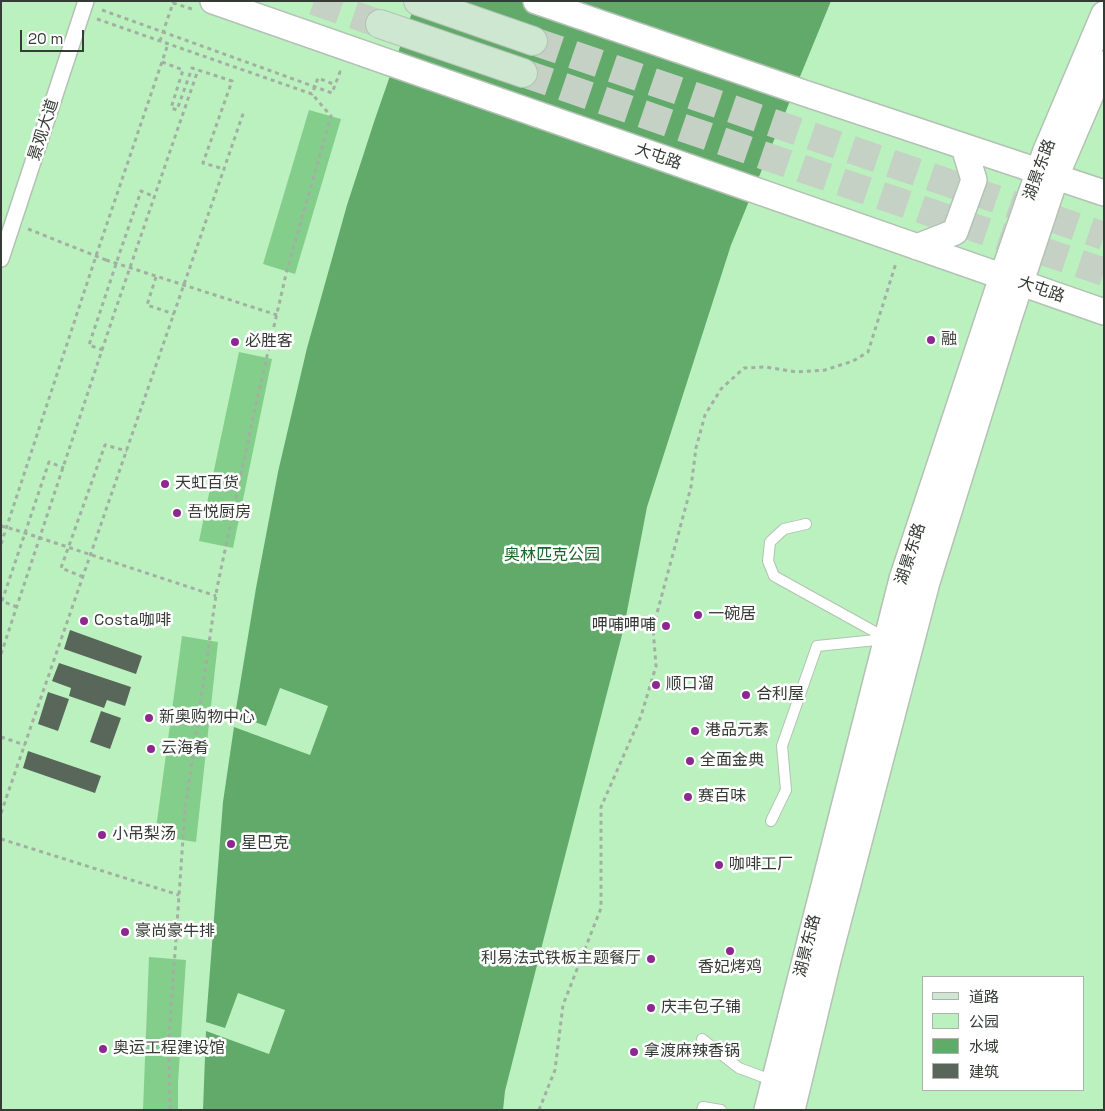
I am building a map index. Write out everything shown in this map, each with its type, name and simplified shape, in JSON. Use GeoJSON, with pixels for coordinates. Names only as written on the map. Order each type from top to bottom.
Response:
{"type":"FeatureCollection","features":[{"type":"Feature","properties":{"kind":"main road"},"geometry":{"type":"LineString","coordinates":[[418,1],[533,40]]}},
{"type":"Feature","properties":{"kind":"main road"},"geometry":{"type":"LineString","coordinates":[[380,24],[523,74]]}},
{"type":"Feature","properties":{"kind":"street","name":"大屯路"},"geometry":{"type":"LineString","coordinates":[[213,1],[1104,312]]}},
{"type":"Feature","properties":{"kind":"street"},"geometry":{"type":"LineString","coordinates":[[536,1],[1104,193]]}},
{"type":"Feature","properties":{"kind":"street","name":"景观大道"},"geometry":{"type":"LineString","coordinates":[[1,260],[84,6]]}},
{"type":"Feature","properties":{"kind":"street","name":"湖景东路"},"geometry":{"type":"LineString","coordinates":[[1048,174],[1044,153],[1104,14]]}},
{"type":"Feature","properties":{"kind":"street","name":"湖景东路"},"geometry":{"type":"LineString","coordinates":[[767,1110],[902,579],[1012,280],[1048,174],[1104,64]]}},
{"type":"Feature","properties":{"kind":"street"},"geometry":{"type":"LineString","coordinates":[[917,247],[956,232],[974,180],[964,147]]}},
{"type":"Feature","properties":{"kind":"street","name":"湖景东路"},"geometry":{"type":"LineString","coordinates":[[792,1110],[830,951],[927,582],[1012,280]]}},
{"type":"Feature","properties":{"kind":"lane"},"geometry":{"type":"LineString","coordinates":[[806,524],[784,529],[770,542],[768,561],[774,576],[887,638]]}},
{"type":"Feature","properties":{"kind":"lane"},"geometry":{"type":"LineString","coordinates":[[771,821],[786,790],[782,746],[817,646],[887,638]]}},
{"type":"Feature","properties":{"kind":"lane"},"geometry":{"type":"LineString","coordinates":[[702,1039],[739,1068],[774,1081]]}},
{"type":"Feature","properties":{"kind":"lane"},"geometry":{"type":"LineString","coordinates":[[702,1110],[703,1107],[721,1110]]}},
{"type":"Feature","properties":{"kind":"path"},"geometry":{"type":"LineString","coordinates":[[160,41],[173,3]]}},
{"type":"Feature","properties":{"kind":"path"},"geometry":{"type":"LineString","coordinates":[[84,6],[163,32],[332,93],[340,72],[348,75]]}},
{"type":"Feature","properties":{"kind":"path"},"geometry":{"type":"LineString","coordinates":[[84,6],[160,41],[312,94],[331,116],[276,315],[216,596],[186,810],[169,1038],[170,1110]]}},
{"type":"Feature","properties":{"kind":"path"},"geometry":{"type":"LineString","coordinates":[[1,544],[168,44]]}},
{"type":"Feature","properties":{"kind":"path"},"geometry":{"type":"LineString","coordinates":[[162,62],[184,70],[171,108],[177,110],[192,68],[232,81],[203,163],[224,170]]}},
{"type":"Feature","properties":{"kind":"path"},"geometry":{"type":"LineString","coordinates":[[1,654],[198,70]]}},
{"type":"Feature","properties":{"kind":"path"},"geometry":{"type":"LineString","coordinates":[[312,94],[318,78],[336,85]]}},
{"type":"Feature","properties":{"kind":"path"},"geometry":{"type":"LineString","coordinates":[[1,813],[244,111]]}},
{"type":"Feature","properties":{"kind":"path"},"geometry":{"type":"LineString","coordinates":[[103,350],[89,344],[116,264],[141,191],[155,197]]}},
{"type":"Feature","properties":{"kind":"path"},"geometry":{"type":"LineString","coordinates":[[14,224],[116,264],[276,315]]}},
{"type":"Feature","properties":{"kind":"path"},"geometry":{"type":"LineString","coordinates":[[539,1110],[555,1070],[563,1005],[601,908],[601,807],[641,716],[656,666],[653,628],[691,487],[696,448],[705,415],[721,389],[744,368],[765,366],[797,372],[826,370],[853,361],[868,352],[896,262]]}},
{"type":"Feature","properties":{"kind":"path"},"geometry":{"type":"LineString","coordinates":[[156,277],[146,305],[174,314]]}},
{"type":"Feature","properties":{"kind":"path"},"geometry":{"type":"LineString","coordinates":[[83,577],[61,568],[68,547],[104,445],[127,451]]}},
{"type":"Feature","properties":{"kind":"path"},"geometry":{"type":"LineString","coordinates":[[17,607],[2,601],[49,462],[64,468]]}},
{"type":"Feature","properties":{"kind":"path"},"geometry":{"type":"LineString","coordinates":[[1,526],[216,596]]}},
{"type":"Feature","properties":{"kind":"path"},"geometry":{"type":"LineString","coordinates":[[1,737],[25,745]]}},
{"type":"Feature","properties":{"kind":"path"},"geometry":{"type":"LineString","coordinates":[[1,838],[180,895]]}},
{"type":"Feature","properties":{"kind":"green space","name":"奥林匹克公园"},"geometry":{"type":"Polygon","coordinates":[[[1,1],[1104,1],[1104,1110],[1,1110],[1,1]]]}},
{"type":"Feature","properties":{"kind":"shaded area"},"geometry":{"type":"Polygon","coordinates":[[[309,110],[341,119],[295,274],[263,264],[309,110]]]}},
{"type":"Feature","properties":{"kind":"shaded area"},"geometry":{"type":"Polygon","coordinates":[[[239,352],[272,359],[233,548],[199,541],[239,352]]]}},
{"type":"Feature","properties":{"kind":"shaded area"},"geometry":{"type":"Polygon","coordinates":[[[182,636],[218,642],[196,842],[155,836],[182,636]]]}},
{"type":"Feature","properties":{"kind":"shaded area"},"geometry":{"type":"Polygon","coordinates":[[[149,957],[186,960],[178,1110],[143,1110],[149,957]]]}},
{"type":"Feature","properties":{"kind":"water"},"geometry":{"type":"Polygon","coordinates":[[[416,1],[831,1],[731,245],[647,507],[624,627],[505,1091],[503,1110],[203,1110],[206,1031],[269,1054],[285,1010],[238,993],[225,1028],[206,1022],[223,802],[234,727],[310,755],[328,706],[280,688],[266,726],[235,715],[278,472],[307,348],[347,205],[416,1]]]}},
{"type":"Feature","properties":{"kind":"building"},"geometry":{"type":"Polygon","coordinates":[[[70,630],[142,656],[136,674],[64,649],[70,630]]]}},
{"type":"Feature","properties":{"kind":"building"},"geometry":{"type":"Polygon","coordinates":[[[59,663],[131,687],[125,706],[107,700],[104,708],[69,696],[71,688],[52,681],[59,663]]]}},
{"type":"Feature","properties":{"kind":"building"},"geometry":{"type":"Polygon","coordinates":[[[48,692],[69,699],[58,731],[38,724],[48,692]]]}},
{"type":"Feature","properties":{"kind":"building"},"geometry":{"type":"Polygon","coordinates":[[[101,711],[121,718],[110,749],[90,742],[101,711]]]}},
{"type":"Feature","properties":{"kind":"building"},"geometry":{"type":"Polygon","coordinates":[[[28,751],[101,776],[95,793],[23,768],[28,751]]]}},
{"type":"Feature","properties":{"kind":"tunnel"},"geometry":{"type":"LineString","coordinates":[[314,1],[380,24]]}},
{"type":"Feature","properties":{"kind":"tunnel"},"geometry":{"type":"LineString","coordinates":[[533,41],[1104,236]]}},
{"type":"Feature","properties":{"kind":"tunnel"},"geometry":{"type":"LineString","coordinates":[[523,73],[1104,272]]}},
{"type":"Feature","properties":{"kind":"place","name":"融"},"geometry":{"type":"Point","coordinates":[931,340]}},
{"type":"Feature","properties":{"kind":"place","name":"必胜客"},"geometry":{"type":"Point","coordinates":[235,342]}},
{"type":"Feature","properties":{"kind":"place","name":"天虹百货"},"geometry":{"type":"Point","coordinates":[165,484]}},
{"type":"Feature","properties":{"kind":"place","name":"吾悦厨房"},"geometry":{"type":"Point","coordinates":[177,513]}},
{"type":"Feature","properties":{"kind":"place","name":"一碗居"},"geometry":{"type":"Point","coordinates":[698,615]}},
{"type":"Feature","properties":{"kind":"place","name":"Costa咖啡"},"geometry":{"type":"Point","coordinates":[84,621]}},
{"type":"Feature","properties":{"kind":"place","name":"呷哺呷哺"},"geometry":{"type":"Point","coordinates":[666,626]}},
{"type":"Feature","properties":{"kind":"place","name":"顺口溜"},"geometry":{"type":"Point","coordinates":[656,685]}},
{"type":"Feature","properties":{"kind":"place","name":"合利屋"},"geometry":{"type":"Point","coordinates":[746,695]}},
{"type":"Feature","properties":{"kind":"place","name":"新奥购物中心"},"geometry":{"type":"Point","coordinates":[149,718]}},
{"type":"Feature","properties":{"kind":"place","name":"港品元素"},"geometry":{"type":"Point","coordinates":[695,731]}},
{"type":"Feature","properties":{"kind":"place","name":"云海肴"},"geometry":{"type":"Point","coordinates":[151,749]}},
{"type":"Feature","properties":{"kind":"place","name":"全面金典"},"geometry":{"type":"Point","coordinates":[690,761]}},
{"type":"Feature","properties":{"kind":"place","name":"赛百味"},"geometry":{"type":"Point","coordinates":[688,797]}},
{"type":"Feature","properties":{"kind":"place","name":"小吊梨汤"},"geometry":{"type":"Point","coordinates":[102,835]}},
{"type":"Feature","properties":{"kind":"place","name":"星巴克"},"geometry":{"type":"Point","coordinates":[231,844]}},
{"type":"Feature","properties":{"kind":"place","name":"咖啡工厂"},"geometry":{"type":"Point","coordinates":[719,865]}},
{"type":"Feature","properties":{"kind":"place","name":"豪尚豪牛排"},"geometry":{"type":"Point","coordinates":[125,932]}},
{"type":"Feature","properties":{"kind":"place","name":"香妃烤鸡"},"geometry":{"type":"Point","coordinates":[730,951]}},
{"type":"Feature","properties":{"kind":"place","name":"利易法式铁板主题餐厅"},"geometry":{"type":"Point","coordinates":[651,959]}},
{"type":"Feature","properties":{"kind":"place","name":"庆丰包子铺"},"geometry":{"type":"Point","coordinates":[651,1008]}},
{"type":"Feature","properties":{"kind":"place","name":"奥运工程建设馆"},"geometry":{"type":"Point","coordinates":[103,1049]}},
{"type":"Feature","properties":{"kind":"place","name":"拿渡麻辣香锅"},"geometry":{"type":"Point","coordinates":[634,1052]}}]}
